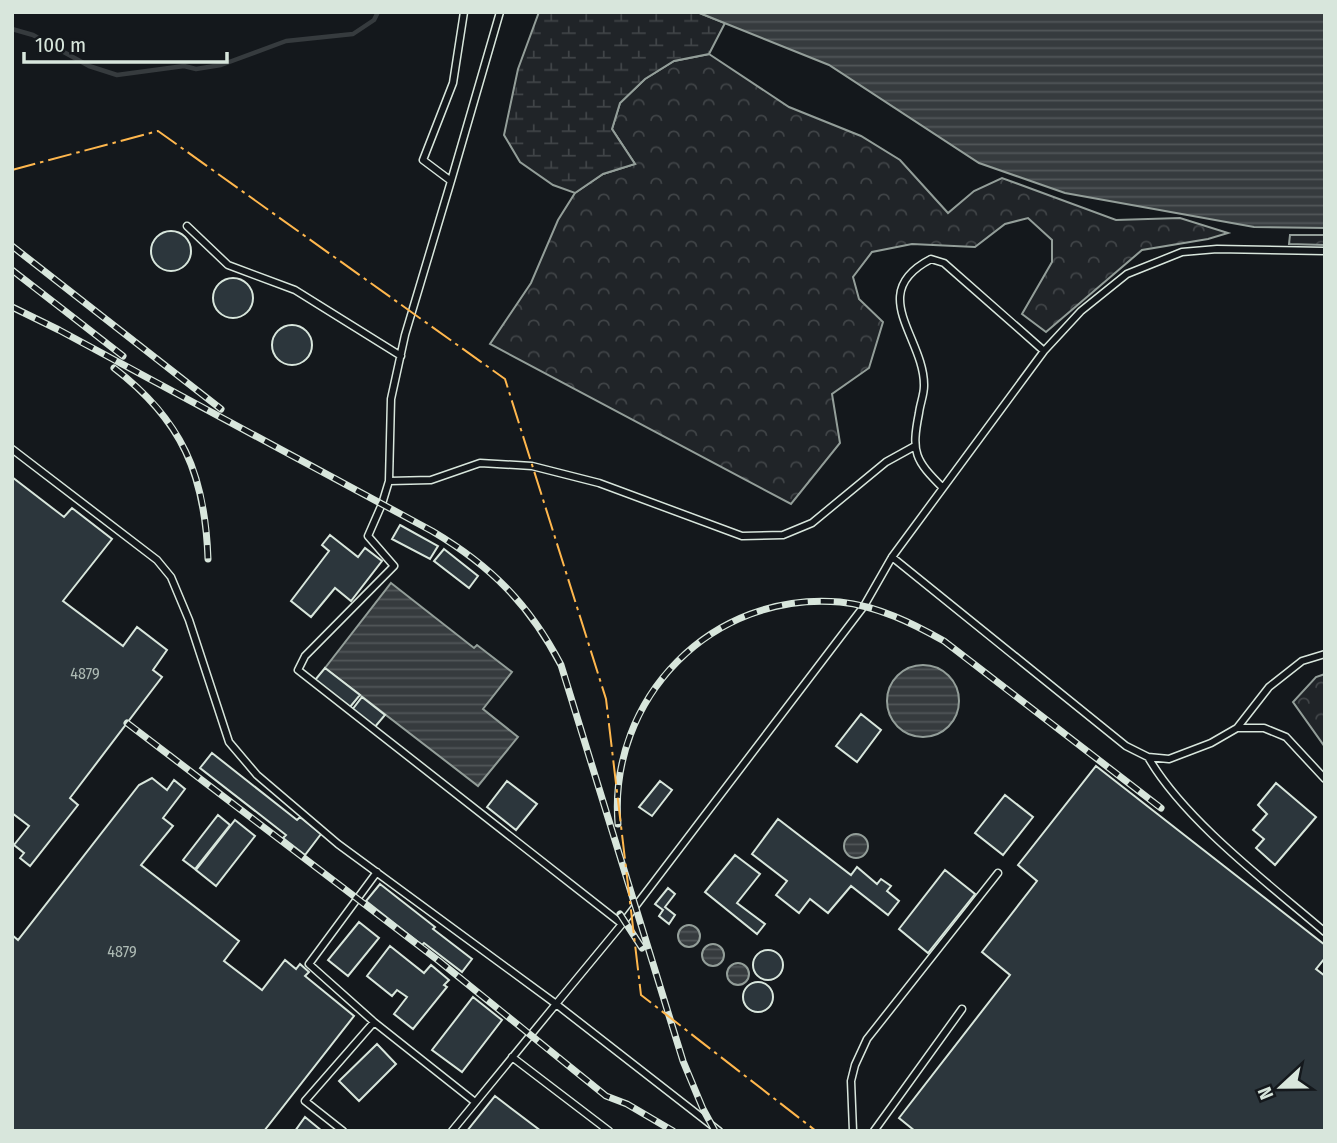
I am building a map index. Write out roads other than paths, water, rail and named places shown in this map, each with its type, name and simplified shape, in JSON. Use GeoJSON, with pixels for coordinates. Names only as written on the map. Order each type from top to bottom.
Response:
{"type":"FeatureCollection","features":[{"type":"Feature","properties":{"kind":"lane"},"geometry":{"type":"LineString","coordinates":[[451,181],[423,160],[453,83],[464,12]]}},
{"type":"Feature","properties":{"kind":"lane"},"geometry":{"type":"LineString","coordinates":[[500,12],[391,399],[389,481],[368,536],[394,566],[305,656],[298,670],[622,924]]}},
{"type":"Feature","properties":{"kind":"lane"},"geometry":{"type":"LineString","coordinates":[[187,226],[228,265],[295,290],[401,356]]}},
{"type":"Feature","properties":{"kind":"lane"},"geometry":{"type":"LineString","coordinates":[[452,1131],[622,924],[864,606],[892,557],[1044,351],[1082,311],[1127,274],[1182,252],[1217,249],[1325,251]]}},
{"type":"Feature","properties":{"kind":"lane"},"geometry":{"type":"LineString","coordinates":[[943,488],[916,456],[915,434],[924,386],[920,364],[901,310],[900,294],[908,275],[931,259],[944,262],[1044,351]]}},
{"type":"Feature","properties":{"kind":"lane"},"geometry":{"type":"LineString","coordinates":[[389,481],[431,480],[480,463],[532,466],[599,483],[742,536],[783,535],[812,523],[886,462],[915,446]]}},
{"type":"Feature","properties":{"kind":"lane"},"geometry":{"type":"LineString","coordinates":[[12,449],[157,560],[171,577],[189,620],[229,742],[257,775],[338,844],[556,1004],[719,1131]]}},
{"type":"Feature","properties":{"kind":"lane"},"geometry":{"type":"LineString","coordinates":[[892,557],[1126,746],[1147,757],[1169,759],[1212,743],[1237,728],[1269,687],[1302,662],[1325,654]]}},
{"type":"Feature","properties":{"kind":"lane"},"geometry":{"type":"LineString","coordinates":[[1237,728],[1264,728],[1286,737],[1325,779]]}},
{"type":"Feature","properties":{"kind":"lane"},"geometry":{"type":"LineString","coordinates":[[1147,757],[1160,779],[1215,836],[1325,932]]}},
{"type":"Feature","properties":{"kind":"lane"},"geometry":{"type":"LineString","coordinates":[[377,872],[309,964],[374,1022],[475,1102]]}},
{"type":"Feature","properties":{"kind":"lane"},"geometry":{"type":"LineString","coordinates":[[853,1131],[851,1081],[867,1039],[998,873]]}},
{"type":"Feature","properties":{"kind":"lane"},"geometry":{"type":"LineString","coordinates":[[874,1131],[962,1009]]}},
{"type":"Feature","properties":{"kind":"lane"},"geometry":{"type":"LineString","coordinates":[[343,1131],[305,1101],[374,1022]]}},
{"type":"Feature","properties":{"kind":"lane"},"geometry":{"type":"LineString","coordinates":[[512,1057],[609,1131]]}},
{"type":"Feature","properties":{"kind":"waterway"},"geometry":{"type":"LineString","coordinates":[[12,29],[33,35],[89,66],[117,75],[184,66],[196,69],[221,65],[286,41],[353,34],[374,20],[378,12]]}},
{"type":"Feature","properties":{"kind":"railway"},"geometry":{"type":"LineString","coordinates":[[12,246],[221,409]]}},
{"type":"Feature","properties":{"kind":"railway"},"geometry":{"type":"LineString","coordinates":[[12,270],[123,356]]}},
{"type":"Feature","properties":{"kind":"railway"},"geometry":{"type":"LineString","coordinates":[[12,307],[432,531],[473,558],[522,605],[561,665],[683,1061],[715,1131]]}},
{"type":"Feature","properties":{"kind":"railway"},"geometry":{"type":"LineString","coordinates":[[114,368],[157,408],[185,451],[202,501],[208,559]]}},
{"type":"Feature","properties":{"kind":"railway"},"geometry":{"type":"LineString","coordinates":[[618,824],[619,778],[630,735],[650,695],[677,662],[711,634],[750,614],[793,603],[840,602],[868,607],[907,622],[944,641],[1161,808]]}},
{"type":"Feature","properties":{"kind":"railway"},"geometry":{"type":"LineString","coordinates":[[127,723],[439,961],[606,1096],[627,1104],[673,1131]]}},
{"type":"Feature","properties":{"kind":"railway"},"geometry":{"type":"LineString","coordinates":[[620,914],[642,948]]}}]}
